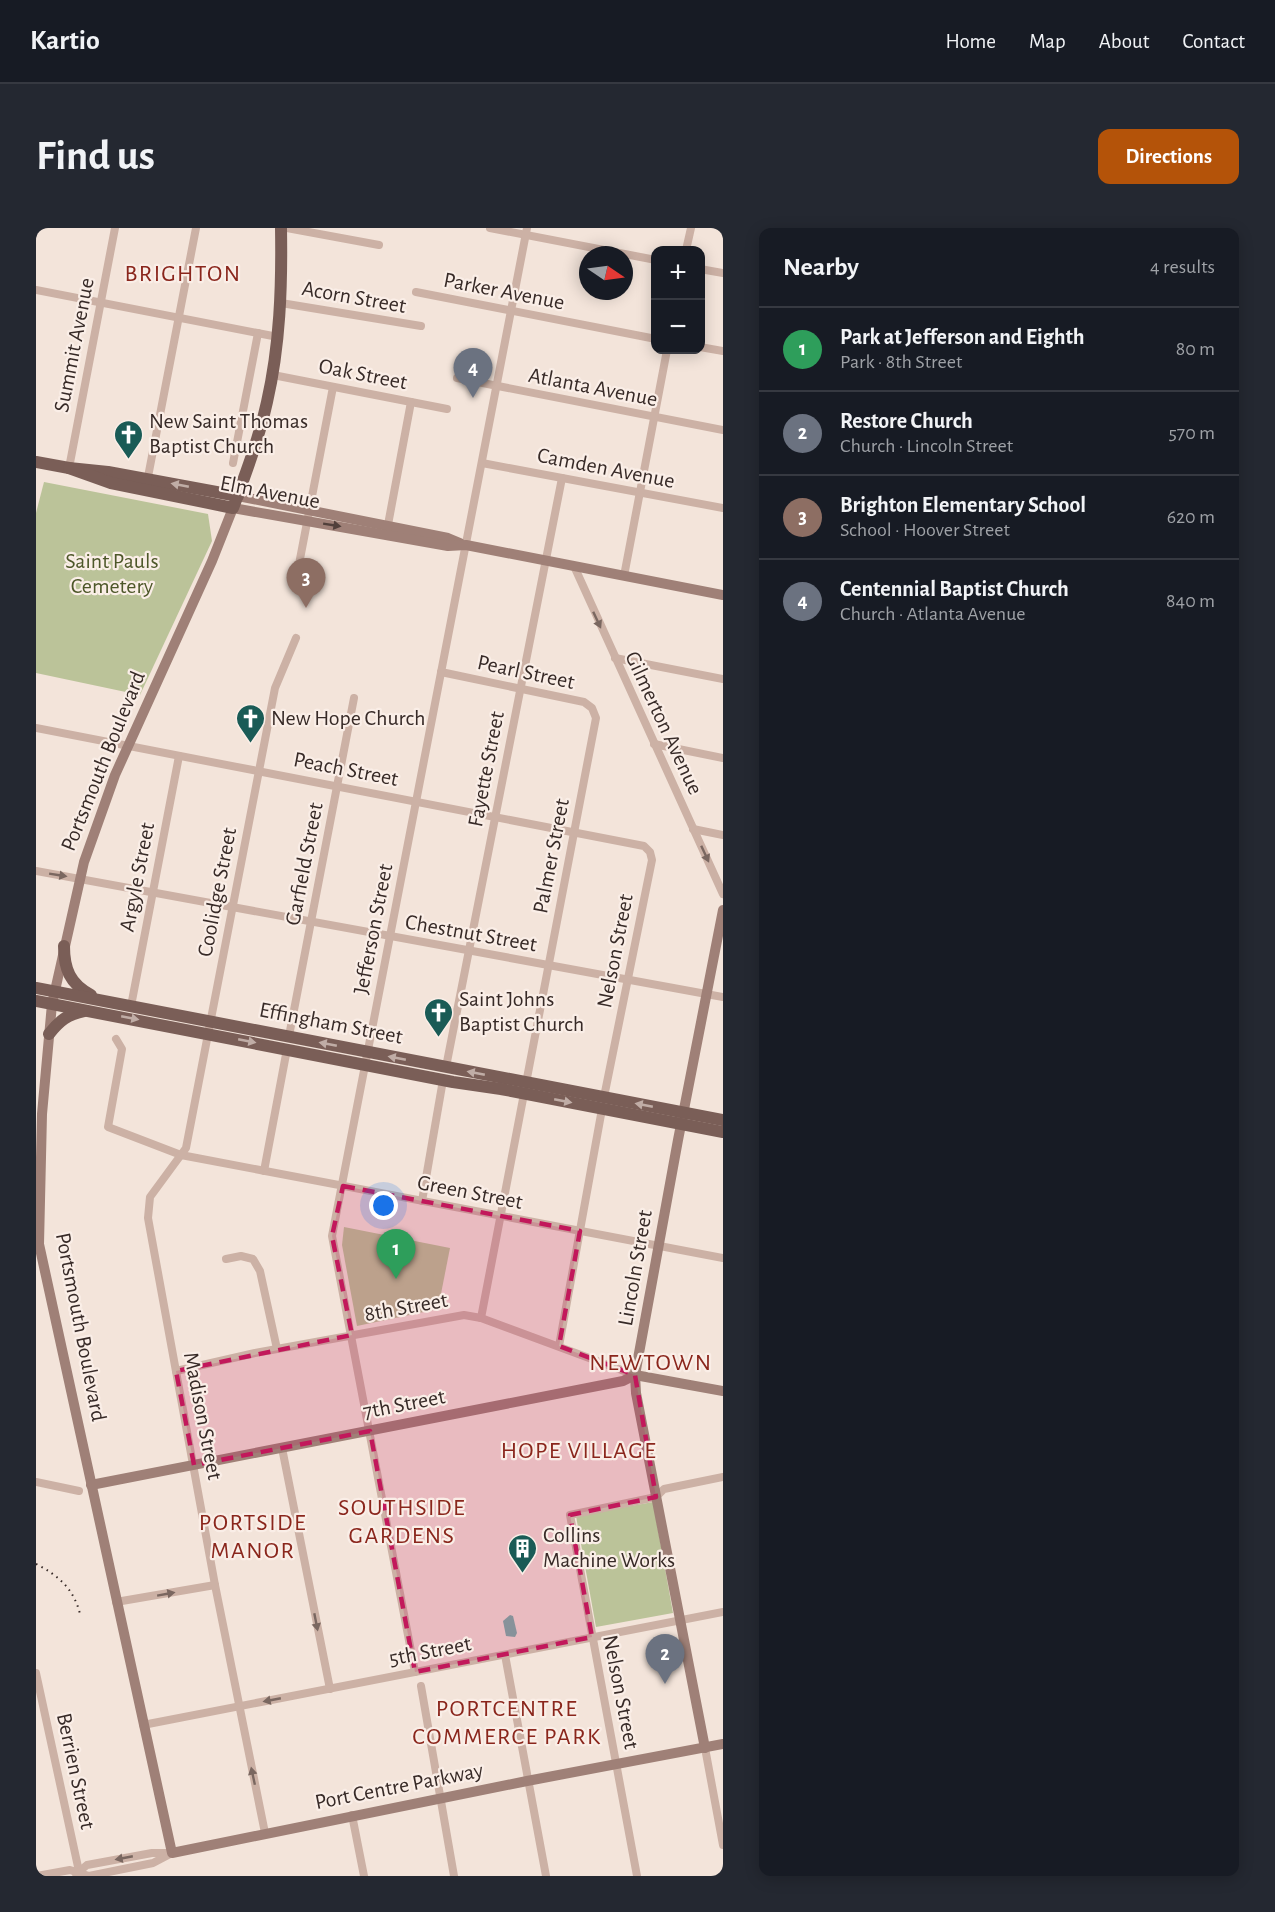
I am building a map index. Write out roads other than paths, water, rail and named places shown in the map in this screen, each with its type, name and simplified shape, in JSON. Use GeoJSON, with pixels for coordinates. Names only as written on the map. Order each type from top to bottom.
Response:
{"type":"FeatureCollection","features":[{"type":"Feature","properties":{"kind":"main road","name":"Portsmouth Boulevard"},"geometry":{"type":"LineString","coordinates":[[172,1853],[39,1244],[41,1123],[53,998],[80,879],[105,801],[212,561],[236,502],[260,432],[273,375],[278,337],[281,303],[281,228]]}},
{"type":"Feature","properties":{"kind":"main road","name":"Elm Avenue"},"geometry":{"type":"LineString","coordinates":[[36,462],[69,468],[111,483],[147,484],[236,502],[306,521],[448,538],[466,545],[723,595]]}},
{"type":"Feature","properties":{"kind":"main road","name":"Elm Avenue"},"geometry":{"type":"LineString","coordinates":[[236,502],[309,509],[387,530]]}},
{"type":"Feature","properties":{"kind":"main road","name":"Lincoln Street"},"geometry":{"type":"LineString","coordinates":[[705,1748],[636,1393],[635,1376],[723,910]]}},
{"type":"Feature","properties":{"kind":"main road"},"geometry":{"type":"LineString","coordinates":[[64,946],[65,965],[72,981],[83,991],[100,1000]]}},
{"type":"Feature","properties":{"kind":"main road","name":"Effingham Street"},"geometry":{"type":"LineString","coordinates":[[37,991],[89,1010],[287,1049],[446,1067],[525,1088],[603,1103],[683,1118],[723,1120]]}},
{"type":"Feature","properties":{"kind":"main road","name":"Effingham Street"},"geometry":{"type":"LineString","coordinates":[[53,998],[100,1000],[211,1020],[289,1036],[443,1080],[525,1088]]}},
{"type":"Feature","properties":{"kind":"main road"},"geometry":{"type":"LineString","coordinates":[[49,1034],[63,1018],[73,1013],[89,1010]]}},
{"type":"Feature","properties":{"kind":"main road","name":"Effingham Street"},"geometry":{"type":"LineString","coordinates":[[683,1118],[723,1132]]}},
{"type":"Feature","properties":{"kind":"main road","name":"7th Street"},"geometry":{"type":"LineString","coordinates":[[91,1485],[623,1381],[635,1376],[723,1391]]}},
{"type":"Feature","properties":{"kind":"main road","name":"Port Centre Parkway"},"geometry":{"type":"LineString","coordinates":[[172,1853],[352,1815],[723,1744]]}},
{"type":"Feature","properties":{"kind":"street","name":"Summit Avenue"},"geometry":{"type":"LineString","coordinates":[[69,468],[115,228]]}},
{"type":"Feature","properties":{"kind":"street"},"geometry":{"type":"LineString","coordinates":[[147,484],[196,228]]}},
{"type":"Feature","properties":{"kind":"street"},"geometry":{"type":"LineString","coordinates":[[287,228],[379,245]]}},
{"type":"Feature","properties":{"kind":"street"},"geometry":{"type":"LineString","coordinates":[[490,228],[526,231],[651,259]]}},
{"type":"Feature","properties":{"kind":"street"},"geometry":{"type":"LineString","coordinates":[[687,246],[690,228]]}},
{"type":"Feature","properties":{"kind":"street","name":"Jefferson Street"},"geometry":{"type":"LineString","coordinates":[[415,1672],[332,1236],[526,231]]}},
{"type":"Feature","properties":{"kind":"street"},"geometry":{"type":"LineString","coordinates":[[705,270],[723,273]]}},
{"type":"Feature","properties":{"kind":"street"},"geometry":{"type":"LineString","coordinates":[[36,290],[278,337]]}},
{"type":"Feature","properties":{"kind":"street","name":"Parker Avenue"},"geometry":{"type":"LineString","coordinates":[[416,292],[651,338]]}},
{"type":"Feature","properties":{"kind":"street","name":"Acorn Street"},"geometry":{"type":"LineString","coordinates":[[281,303],[421,326]]}},
{"type":"Feature","properties":{"kind":"street"},"geometry":{"type":"LineString","coordinates":[[233,463],[258,333]]}},
{"type":"Feature","properties":{"kind":"street"},"geometry":{"type":"LineString","coordinates":[[705,348],[723,351]]}},
{"type":"Feature","properties":{"kind":"street"},"geometry":{"type":"LineString","coordinates":[[624,576],[666,354]]}},
{"type":"Feature","properties":{"kind":"street","name":"Oak Street"},"geometry":{"type":"LineString","coordinates":[[273,375],[447,409]]}},
{"type":"Feature","properties":{"kind":"street","name":"Atlanta Avenue"},"geometry":{"type":"LineString","coordinates":[[457,378],[723,430]]}},
{"type":"Feature","properties":{"kind":"street"},"geometry":{"type":"LineString","coordinates":[[295,585],[333,387]]}},
{"type":"Feature","properties":{"kind":"street"},"geometry":{"type":"LineString","coordinates":[[387,530],[411,402]]}},
{"type":"Feature","properties":{"kind":"street","name":"Camden Avenue"},"geometry":{"type":"LineString","coordinates":[[482,463],[723,508]]}},
{"type":"Feature","properties":{"kind":"street","name":"Fayette Street"},"geometry":{"type":"LineString","coordinates":[[446,1067],[562,478]]}},
{"type":"Feature","properties":{"kind":"street","name":"Gilmerton Avenue"},"geometry":{"type":"LineString","coordinates":[[574,566],[723,894]]}},
{"type":"Feature","properties":{"kind":"street","name":"Coolidge Street"},"geometry":{"type":"LineString","coordinates":[[181,1155],[186,1148],[275,688],[296,638]]}},
{"type":"Feature","properties":{"kind":"street"},"geometry":{"type":"LineString","coordinates":[[615,658],[723,679]]}},
{"type":"Feature","properties":{"kind":"street","name":"Pearl Street"},"geometry":{"type":"LineString","coordinates":[[441,672],[584,702],[592,708],[596,718]]}},
{"type":"Feature","properties":{"kind":"street","name":"Garfield Street"},"geometry":{"type":"LineString","coordinates":[[289,1036],[354,698]]}},
{"type":"Feature","properties":{"kind":"street","name":"Palmer Street"},"geometry":{"type":"LineString","coordinates":[[481,1318],[596,718]]}},
{"type":"Feature","properties":{"kind":"street","name":"Peach Street"},"geometry":{"type":"LineString","coordinates":[[36,729],[416,801],[648,848]]}},
{"type":"Feature","properties":{"kind":"street"},"geometry":{"type":"LineString","coordinates":[[654,744],[723,758]]}},
{"type":"Feature","properties":{"kind":"street","name":"Argyle Street"},"geometry":{"type":"LineString","coordinates":[[131,1005],[179,756]]}},
{"type":"Feature","properties":{"kind":"street"},"geometry":{"type":"LineString","coordinates":[[693,829],[723,835]]}},
{"type":"Feature","properties":{"kind":"street","name":"Nelson Street"},"geometry":{"type":"LineString","coordinates":[[559,1346],[603,1103],[652,860],[648,848]]}},
{"type":"Feature","properties":{"kind":"street","name":"Chestnut Street"},"geometry":{"type":"LineString","coordinates":[[36,871],[723,997]]}},
{"type":"Feature","properties":{"kind":"street","name":"Green Street"},"geometry":{"type":"LineString","coordinates":[[116,1039],[122,1049],[108,1127],[181,1155],[723,1258]]}},
{"type":"Feature","properties":{"kind":"street"},"geometry":{"type":"LineString","coordinates":[[264,1171],[287,1049]]}},
{"type":"Feature","properties":{"kind":"street"},"geometry":{"type":"LineString","coordinates":[[422,1201],[443,1080]]}},
{"type":"Feature","properties":{"kind":"street","name":"Madison Street"},"geometry":{"type":"LineString","coordinates":[[181,1155],[150,1197],[148,1218],[215,1585],[265,1833]]}},
{"type":"Feature","properties":{"kind":"street"},"geometry":{"type":"LineString","coordinates":[[226,1259],[241,1256],[252,1259],[260,1271],[278,1349]]}},
{"type":"Feature","properties":{"kind":"street","name":"8th Street"},"geometry":{"type":"LineString","coordinates":[[176,1371],[278,1349],[464,1316],[481,1318],[635,1376]]}},
{"type":"Feature","properties":{"kind":"street"},"geometry":{"type":"LineString","coordinates":[[282,1448],[330,1689]]}},
{"type":"Feature","properties":{"kind":"street"},"geometry":{"type":"LineString","coordinates":[[656,1497],[664,1489],[723,1477]]}},
{"type":"Feature","properties":{"kind":"street"},"geometry":{"type":"LineString","coordinates":[[36,1482],[79,1491]]}},
{"type":"Feature","properties":{"kind":"street","name":"Nelson Street"},"geometry":{"type":"LineString","coordinates":[[637,1876],[570,1515],[656,1497]]}},
{"type":"Feature","properties":{"kind":"street"},"geometry":{"type":"LineString","coordinates":[[116,1602],[215,1585]]}},
{"type":"Feature","properties":{"kind":"street","name":"5th Street"},"geometry":{"type":"LineString","coordinates":[[143,1725],[723,1611]]}},
{"type":"Feature","properties":{"kind":"street"},"geometry":{"type":"LineString","coordinates":[[505,1654],[546,1876]]}},
{"type":"Feature","properties":{"kind":"street","name":"Berrien Street"},"geometry":{"type":"LineString","coordinates":[[36,1673],[78,1875]]}},
{"type":"Feature","properties":{"kind":"street"},"geometry":{"type":"LineString","coordinates":[[421,1686],[454,1876]]}},
{"type":"Feature","properties":{"kind":"street","name":"Lincoln Street"},"geometry":{"type":"LineString","coordinates":[[705,1748],[723,1845]]}},
{"type":"Feature","properties":{"kind":"street"},"geometry":{"type":"LineString","coordinates":[[352,1815],[364,1876]]}},
{"type":"Feature","properties":{"kind":"street"},"geometry":{"type":"LineString","coordinates":[[37,1876],[70,1870],[78,1875],[87,1865],[152,1853],[172,1853]]}},
{"type":"Feature","properties":{"kind":"water"},"geometry":{"type":"Polygon","coordinates":[[[510,1615],[513,1616],[517,1633],[515,1637],[506,1636],[503,1621],[510,1615]]]}},
{"type":"Feature","properties":{"kind":"railway"},"geometry":{"type":"LineString","coordinates":[[36,1564],[64,1584],[74,1597],[80,1614]]}},
{"type":"Feature","properties":{"kind":"place","name":"Centennial Baptist Church"},"geometry":{"type":"Point","coordinates":[473,398]}},
{"type":"Feature","properties":{"kind":"place","name":"New Saint Thomas Baptist Church"},"geometry":{"type":"Point","coordinates":[128,460]}},
{"type":"Feature","properties":{"kind":"place","name":"Brighton Elementary School"},"geometry":{"type":"Point","coordinates":[306,608]}},
{"type":"Feature","properties":{"kind":"place","name":"New Hope Church"},"geometry":{"type":"Point","coordinates":[250,744]}},
{"type":"Feature","properties":{"kind":"place","name":"Saint Johns Baptist Church"},"geometry":{"type":"Point","coordinates":[438,1038]}},
{"type":"Feature","properties":{"kind":"place","name":"Park at Jefferson and Eighth"},"geometry":{"type":"Point","coordinates":[396,1279]}},
{"type":"Feature","properties":{"kind":"place","name":"Collins Machine Works"},"geometry":{"type":"Point","coordinates":[522,1574]}},
{"type":"Feature","properties":{"kind":"place","name":"Restore Church"},"geometry":{"type":"Point","coordinates":[665,1684]}},
{"type":"Feature","properties":{"kind":"district","name":"BRIGHTON"},"geometry":{"type":"Point","coordinates":[183,274]}},
{"type":"Feature","properties":{"kind":"district","name":"NEWTOWN"},"geometry":{"type":"Point","coordinates":[651,1363]}},
{"type":"Feature","properties":{"kind":"district","name":"HOPE VILLAGE"},"geometry":{"type":"Point","coordinates":[579,1451]}},
{"type":"Feature","properties":{"kind":"district","name":"SOUTHSIDE GARDENS"},"geometry":{"type":"Point","coordinates":[402,1522]}},
{"type":"Feature","properties":{"kind":"district","name":"PORTSIDE MANOR"},"geometry":{"type":"Point","coordinates":[253,1537]}},
{"type":"Feature","properties":{"kind":"district","name":"PORTCENTRE COMMERCE PARK"},"geometry":{"type":"Point","coordinates":[507,1723]}},
{"type":"Feature","properties":{"kind":"park label","name":"Saint Pauls Cemetery"},"geometry":{"type":"Point","coordinates":[112,574]}}]}
